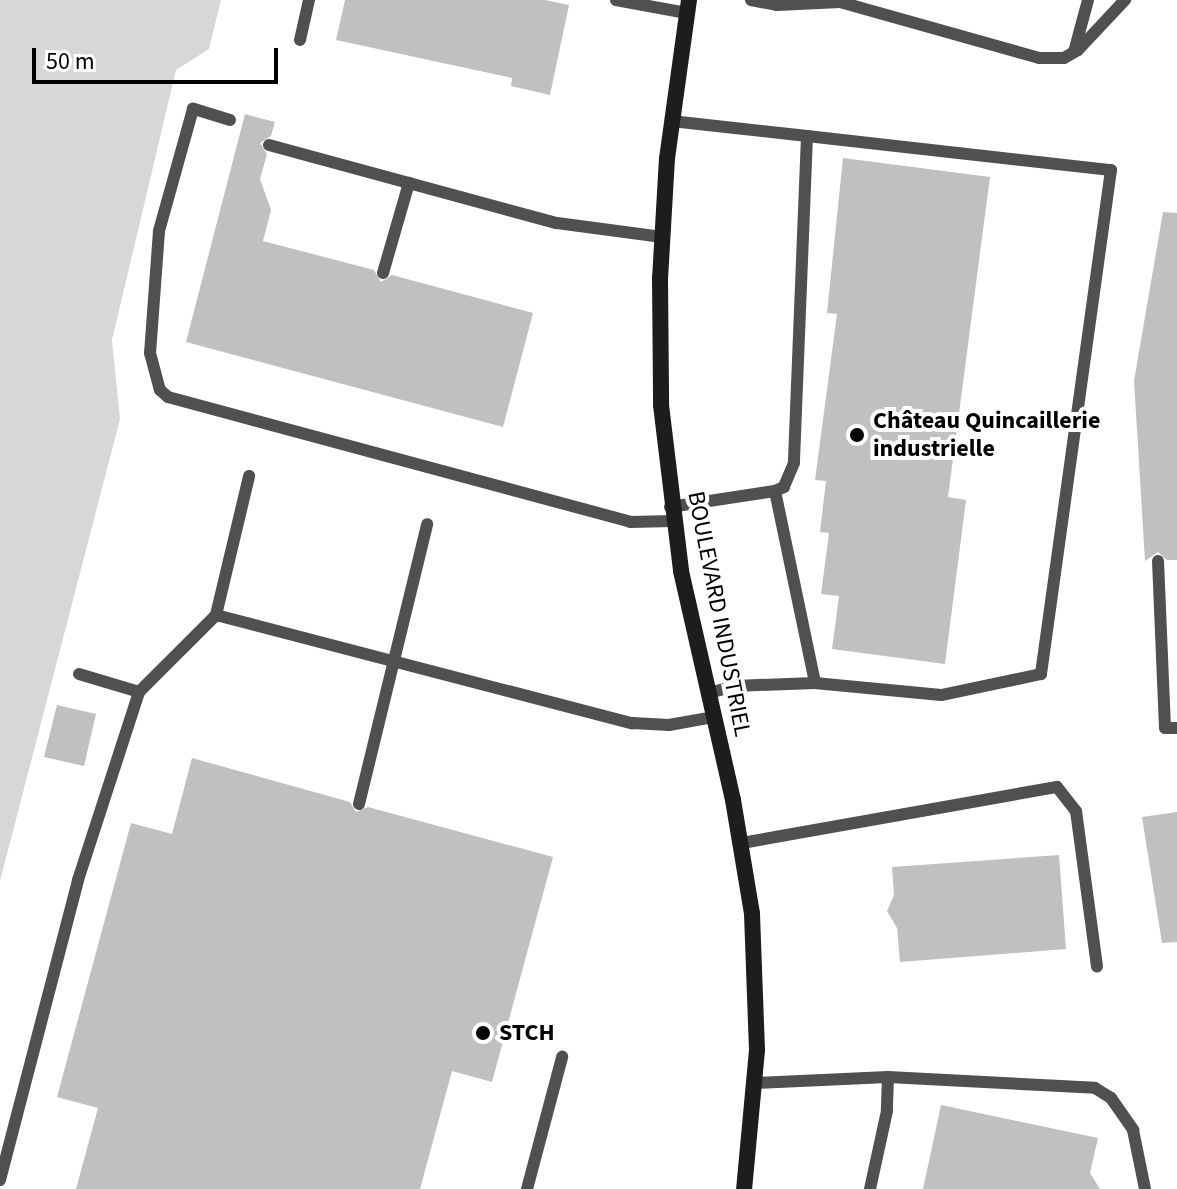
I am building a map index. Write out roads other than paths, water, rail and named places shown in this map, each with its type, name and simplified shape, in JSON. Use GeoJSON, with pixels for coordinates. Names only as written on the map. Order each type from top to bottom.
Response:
{"type":"FeatureCollection","features":[{"type":"Feature","properties":{"kind":"street","name":"BOULEVARD INDUSTRIEL"},"geometry":{"type":"LineString","coordinates":[[688,7],[671,121],[662,237],[660,358],[672,514],[742,843],[756,975],[755,1083],[744,1189]]}},
{"type":"Feature","properties":{"kind":"lane"},"geometry":{"type":"LineString","coordinates":[[300,40],[309,0]]}},
{"type":"Feature","properties":{"kind":"lane"},"geometry":{"type":"LineString","coordinates":[[616,0],[688,7]]}},
{"type":"Feature","properties":{"kind":"lane"},"geometry":{"type":"LineString","coordinates":[[751,0],[777,5],[840,2],[1039,58],[1074,52],[1125,0]]}},
{"type":"Feature","properties":{"kind":"lane"},"geometry":{"type":"LineString","coordinates":[[1074,52],[1088,0]]}},
{"type":"Feature","properties":{"kind":"lane"},"geometry":{"type":"LineString","coordinates":[[230,120],[193,109],[159,231],[150,353],[160,390],[168,397],[644,525],[672,514],[784,487],[794,463],[807,136]]}},
{"type":"Feature","properties":{"kind":"lane"},"geometry":{"type":"LineString","coordinates":[[671,121],[1111,170],[1041,674],[941,695],[815,683],[735,686],[709,693]]}},
{"type":"Feature","properties":{"kind":"lane"},"geometry":{"type":"LineString","coordinates":[[269,145],[557,223],[662,237]]}},
{"type":"Feature","properties":{"kind":"lane"},"geometry":{"type":"LineString","coordinates":[[383,273],[409,183]]}},
{"type":"Feature","properties":{"kind":"lane"},"geometry":{"type":"LineString","coordinates":[[0,1180],[78,880],[139,692],[216,615],[249,476]]}},
{"type":"Feature","properties":{"kind":"lane"},"geometry":{"type":"LineString","coordinates":[[775,491],[815,683]]}},
{"type":"Feature","properties":{"kind":"lane"},"geometry":{"type":"LineString","coordinates":[[359,804],[427,524]]}},
{"type":"Feature","properties":{"kind":"lane"},"geometry":{"type":"LineString","coordinates":[[1158,561],[1165,728],[1177,728]]}},
{"type":"Feature","properties":{"kind":"lane"},"geometry":{"type":"LineString","coordinates":[[216,615],[632,723],[669,725],[714,717]]}},
{"type":"Feature","properties":{"kind":"lane"},"geometry":{"type":"LineString","coordinates":[[79,674],[139,692]]}},
{"type":"Feature","properties":{"kind":"lane"},"geometry":{"type":"LineString","coordinates":[[742,843],[1057,787],[1076,811],[1097,967]]}},
{"type":"Feature","properties":{"kind":"lane"},"geometry":{"type":"LineString","coordinates":[[527,1189],[562,1057]]}},
{"type":"Feature","properties":{"kind":"lane"},"geometry":{"type":"LineString","coordinates":[[870,1189],[887,1111],[888,1077]]}},
{"type":"Feature","properties":{"kind":"lane"},"geometry":{"type":"LineString","coordinates":[[755,1083],[888,1077],[1095,1088],[1111,1098],[1133,1130],[1145,1189]]}},
{"type":"Feature","properties":{"kind":"place","name":"Château Quincaillerie industrielle"},"geometry":{"type":"Point","coordinates":[857,435]}},
{"type":"Feature","properties":{"kind":"place","name":"STCH"},"geometry":{"type":"Point","coordinates":[483,1033]}}]}
